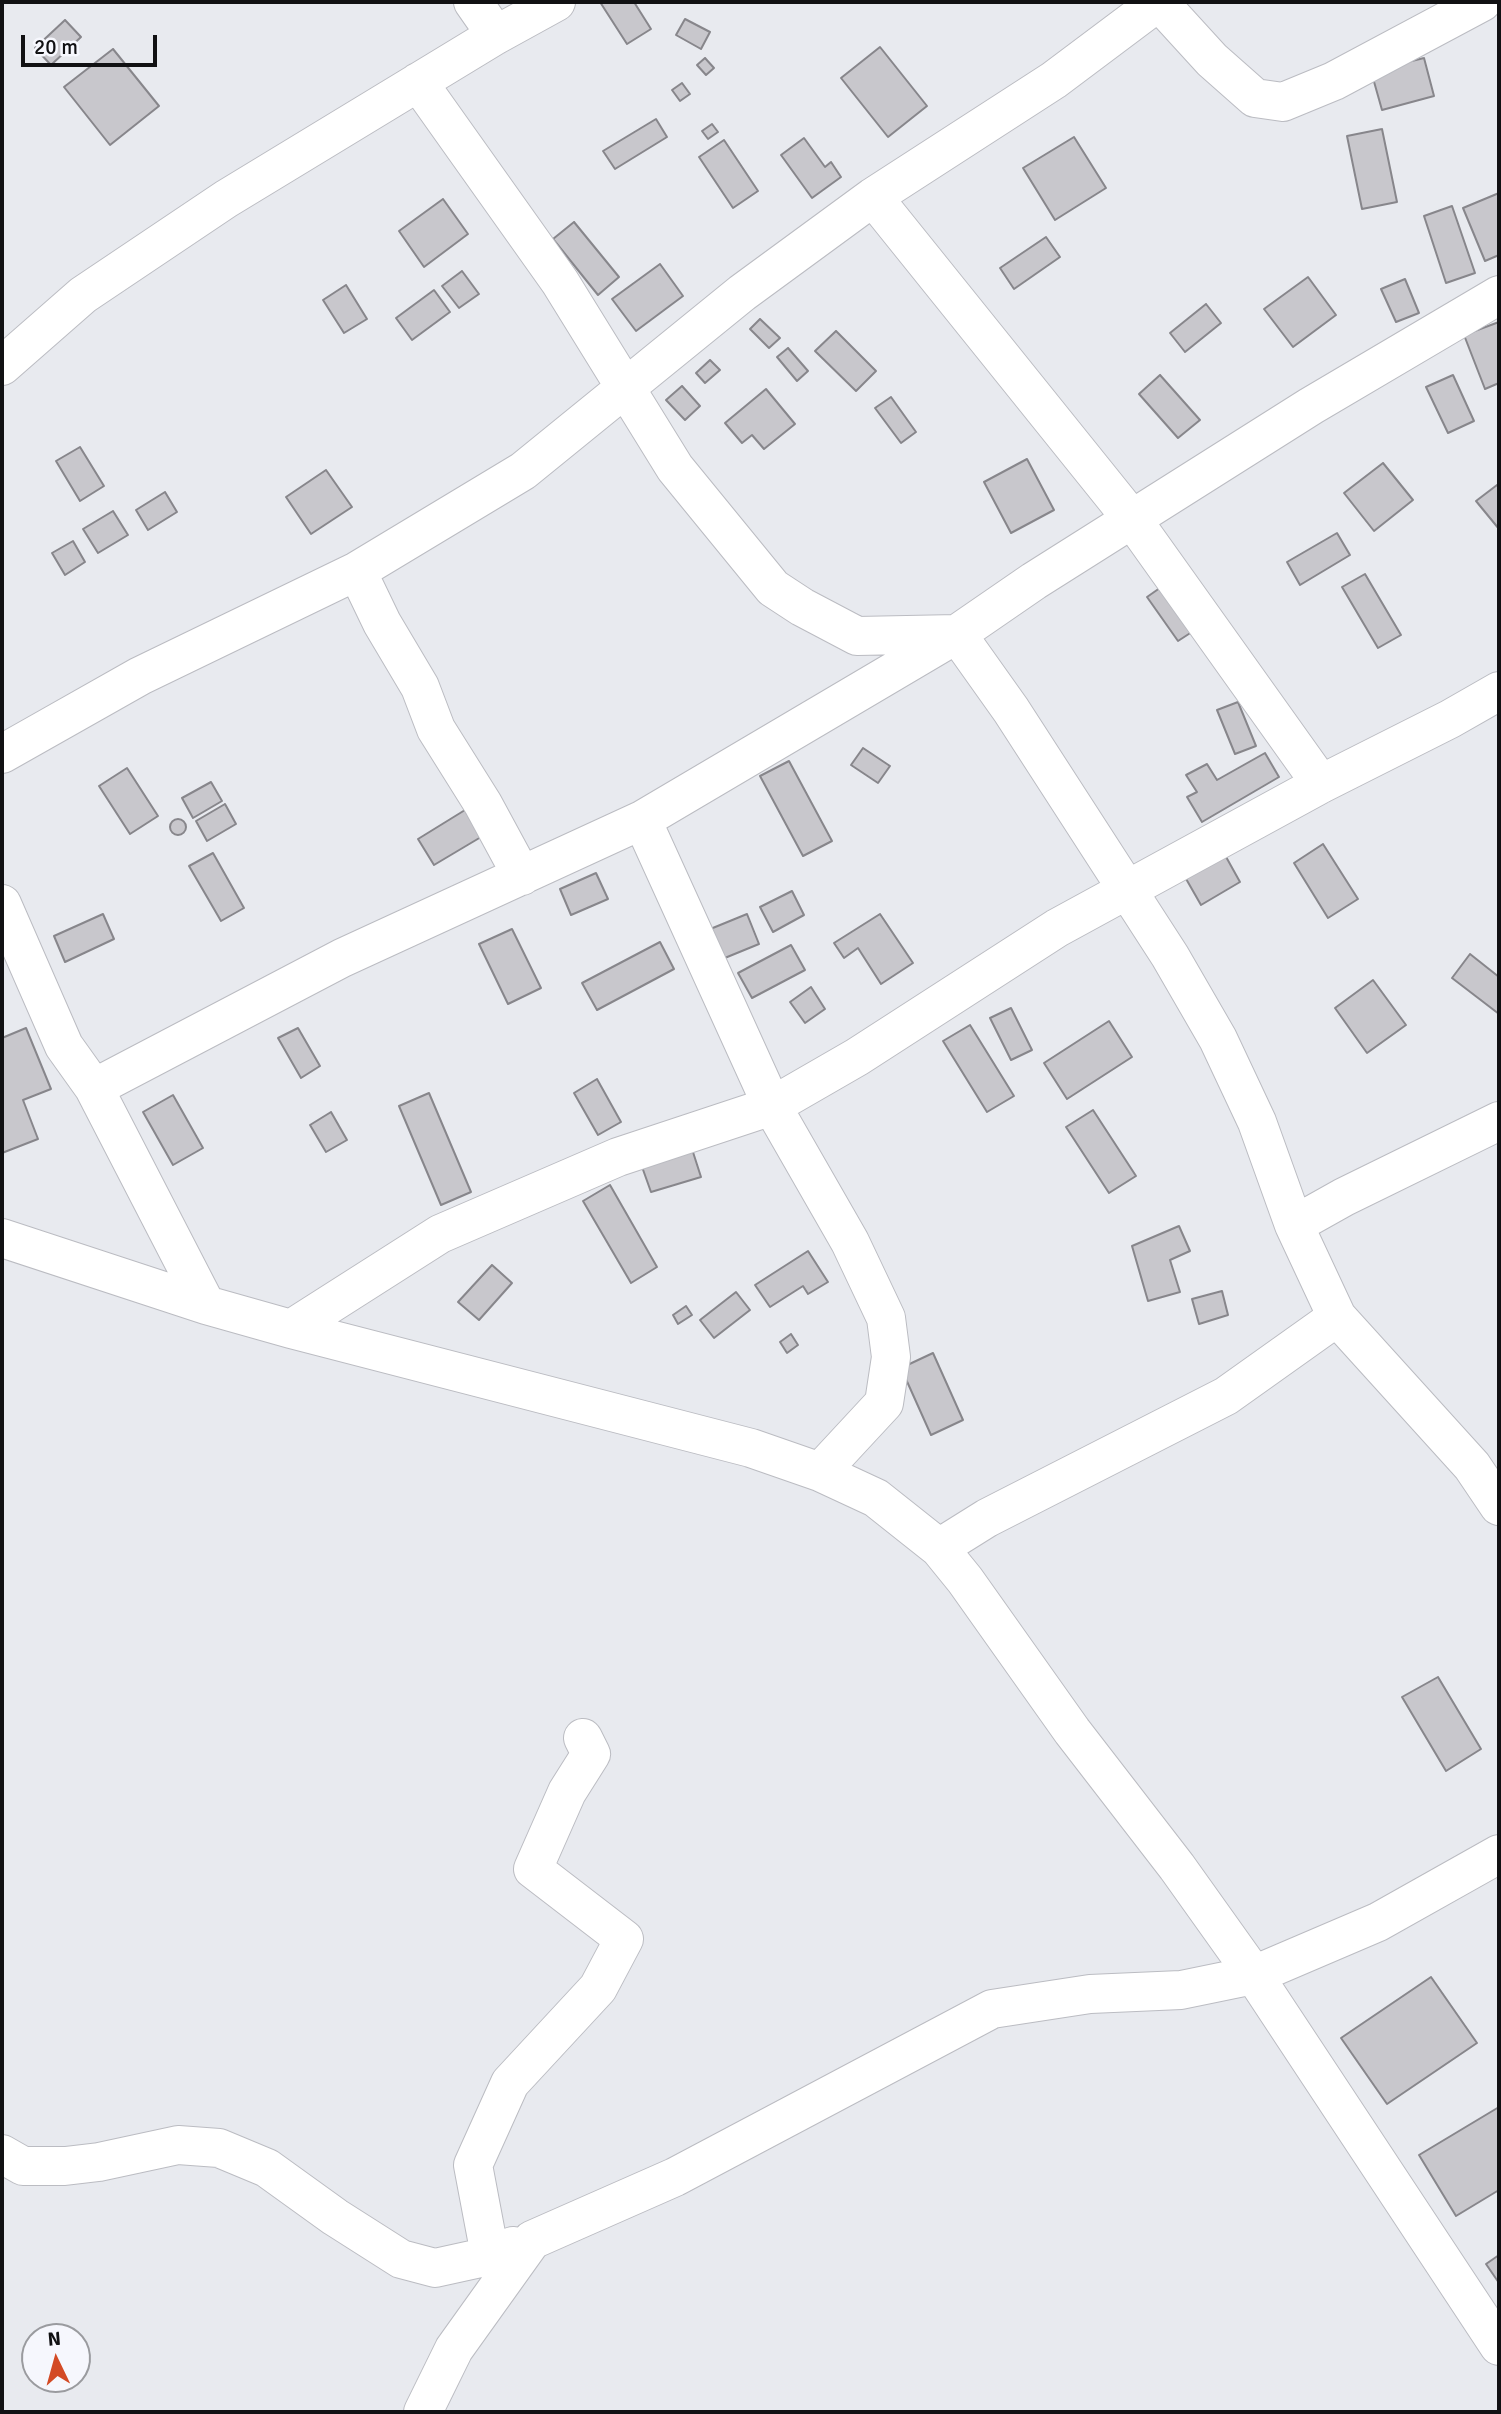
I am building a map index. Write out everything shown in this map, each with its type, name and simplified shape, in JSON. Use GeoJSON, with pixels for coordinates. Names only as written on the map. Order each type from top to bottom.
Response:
{"type":"FeatureCollection","features":[{"type":"Feature","properties":{"kind":"street"},"geometry":{"type":"LineString","coordinates":[[473,2],[496,34]]}},
{"type":"Feature","properties":{"kind":"street"},"geometry":{"type":"LineString","coordinates":[[2,366],[83,295],[226,200],[496,34],[556,2]]}},
{"type":"Feature","properties":{"kind":"street"},"geometry":{"type":"LineString","coordinates":[[2,754],[140,676],[357,571],[523,471],[742,293],[873,197],[1054,80],[1159,2],[1212,60],[1255,98],[1283,103],[1334,81],[1470,5]]}},
{"type":"Feature","properties":{"kind":"street"},"geometry":{"type":"LineString","coordinates":[[418,82],[560,282],[675,468],[773,588],[802,607],[857,635],[957,634]]}},
{"type":"Feature","properties":{"kind":"street"},"geometry":{"type":"LineString","coordinates":[[873,197],[1132,519],[1321,784]]}},
{"type":"Feature","properties":{"kind":"street"},"geometry":{"type":"LineString","coordinates":[[94,1088],[294,981],[642,820],[957,634],[1034,581],[1311,406],[1499,295]]}},
{"type":"Feature","properties":{"kind":"street"},"geometry":{"type":"LineString","coordinates":[[357,571],[382,623],[419,687],[436,729],[483,804],[522,876]]}},
{"type":"Feature","properties":{"kind":"street"},"geometry":{"type":"LineString","coordinates":[[957,634],[1011,710],[1128,890],[1218,1039],[1257,1122],[1294,1225],[1337,1317],[1472,1466],[1499,1506]]}},
{"type":"Feature","properties":{"kind":"street"},"geometry":{"type":"LineString","coordinates":[[291,1329],[440,1234],[618,1157],[772,1105],[857,1057],[1057,928],[1321,784],[1450,719],[1499,691]]}},
{"type":"Feature","properties":{"kind":"street"},"geometry":{"type":"LineString","coordinates":[[642,820],[772,1105],[850,1242],[886,1318],[891,1357],[884,1403],[820,1472]]}},
{"type":"Feature","properties":{"kind":"street"},"geometry":{"type":"LineString","coordinates":[[2,904],[64,1046],[94,1088],[206,1305]]}},
{"type":"Feature","properties":{"kind":"street"},"geometry":{"type":"LineString","coordinates":[[1294,1225],[1499,1121]]}},
{"type":"Feature","properties":{"kind":"street"},"geometry":{"type":"LineString","coordinates":[[2,1238],[206,1305],[291,1329],[751,1448],[820,1472],[876,1498],[939,1548],[965,1580],[1072,1731],[1177,1867],[1254,1975],[1499,2346]]}},
{"type":"Feature","properties":{"kind":"street"},"geometry":{"type":"LineString","coordinates":[[939,1548],[987,1518],[1226,1396],[1337,1317]]}},
{"type":"Feature","properties":{"kind":"street"},"geometry":{"type":"LineString","coordinates":[[490,2255],[473,2165],[510,2083],[598,1988],[624,1939],[533,1869],[567,1792],[591,1754],[583,1738]]}},
{"type":"Feature","properties":{"kind":"street"},"geometry":{"type":"LineString","coordinates":[[2,2154],[23,2166],[65,2166],[99,2162],[178,2145],[219,2148],[267,2168],[335,2217],[401,2259],[435,2268],[490,2255],[532,2240],[675,2177],[992,2009],[1090,1994],[1181,1990],[1254,1975],[1378,1922],[1499,1854]]}},
{"type":"Feature","properties":{"kind":"street"},"geometry":{"type":"LineString","coordinates":[[423,2412],[454,2348],[532,2240]]}},
{"type":"Feature","properties":{"kind":"building"},"geometry":{"type":"Polygon","coordinates":[[[600,2],[634,2],[651,29],[627,44],[600,2]]]}},
{"type":"Feature","properties":{"kind":"building"},"geometry":{"type":"Polygon","coordinates":[[[685,19],[710,32],[701,49],[676,35],[685,19]]]}},
{"type":"Feature","properties":{"kind":"building"},"geometry":{"type":"Polygon","coordinates":[[[65,20],[81,37],[51,65],[35,48],[65,20]]]}},
{"type":"Feature","properties":{"kind":"building"},"geometry":{"type":"Polygon","coordinates":[[[880,47],[927,106],[888,137],[841,78],[880,47]]]}},
{"type":"Feature","properties":{"kind":"building"},"geometry":{"type":"Polygon","coordinates":[[[113,49],[159,106],[110,145],[64,87],[113,49]]]}},
{"type":"Feature","properties":{"kind":"building"},"geometry":{"type":"Polygon","coordinates":[[[705,58],[714,68],[706,75],[697,65],[705,58]]]}},
{"type":"Feature","properties":{"kind":"building"},"geometry":{"type":"Polygon","coordinates":[[[1424,58],[1434,96],[1382,110],[1371,71],[1424,58]]]}},
{"type":"Feature","properties":{"kind":"building"},"geometry":{"type":"Polygon","coordinates":[[[682,83],[690,94],[680,101],[672,90],[682,83]]]}},
{"type":"Feature","properties":{"kind":"building"},"geometry":{"type":"Polygon","coordinates":[[[656,119],[667,137],[615,169],[603,151],[656,119]]]}},
{"type":"Feature","properties":{"kind":"building"},"geometry":{"type":"Polygon","coordinates":[[[712,124],[718,132],[708,139],[702,131],[712,124]]]}},
{"type":"Feature","properties":{"kind":"building"},"geometry":{"type":"Polygon","coordinates":[[[1382,129],[1397,202],[1362,209],[1347,136],[1382,129]]]}},
{"type":"Feature","properties":{"kind":"building"},"geometry":{"type":"Polygon","coordinates":[[[1074,137],[1106,188],[1055,220],[1023,168],[1074,137]]]}},
{"type":"Feature","properties":{"kind":"building"},"geometry":{"type":"Polygon","coordinates":[[[804,138],[825,167],[831,162],[841,177],[812,198],[781,155],[804,138]]]}},
{"type":"Feature","properties":{"kind":"building"},"geometry":{"type":"Polygon","coordinates":[[[724,140],[758,191],[733,208],[699,157],[724,140]]]}},
{"type":"Feature","properties":{"kind":"building"},"geometry":{"type":"Polygon","coordinates":[[[1499,193],[1499,255],[1485,261],[1463,208],[1499,193]]]}},
{"type":"Feature","properties":{"kind":"building"},"geometry":{"type":"Polygon","coordinates":[[[443,199],[468,234],[424,267],[399,231],[443,199]]]}},
{"type":"Feature","properties":{"kind":"building"},"geometry":{"type":"Polygon","coordinates":[[[1452,206],[1475,273],[1446,283],[1424,216],[1452,206]]]}},
{"type":"Feature","properties":{"kind":"building"},"geometry":{"type":"Polygon","coordinates":[[[574,222],[619,277],[598,295],[553,239],[574,222]]]}},
{"type":"Feature","properties":{"kind":"building"},"geometry":{"type":"Polygon","coordinates":[[[1046,237],[1060,257],[1014,289],[1000,268],[1046,237]]]}},
{"type":"Feature","properties":{"kind":"building"},"geometry":{"type":"Polygon","coordinates":[[[660,264],[683,296],[636,331],[612,299],[660,264]]]}},
{"type":"Feature","properties":{"kind":"building"},"geometry":{"type":"Polygon","coordinates":[[[462,271],[479,294],[459,308],[442,286],[462,271]]]}},
{"type":"Feature","properties":{"kind":"building"},"geometry":{"type":"Polygon","coordinates":[[[1308,277],[1336,315],[1293,347],[1264,309],[1308,277]]]}},
{"type":"Feature","properties":{"kind":"building"},"geometry":{"type":"Polygon","coordinates":[[[1405,279],[1419,313],[1396,322],[1381,289],[1405,279]]]}},
{"type":"Feature","properties":{"kind":"building"},"geometry":{"type":"Polygon","coordinates":[[[346,285],[367,319],[344,333],[323,300],[346,285]]]}},
{"type":"Feature","properties":{"kind":"building"},"geometry":{"type":"Polygon","coordinates":[[[434,290],[450,312],[412,340],[396,318],[434,290]]]}},
{"type":"Feature","properties":{"kind":"building"},"geometry":{"type":"Polygon","coordinates":[[[1206,304],[1221,323],[1185,352],[1170,333],[1206,304]]]}},
{"type":"Feature","properties":{"kind":"building"},"geometry":{"type":"Polygon","coordinates":[[[760,319],[780,338],[769,348],[750,329],[760,319]]]}},
{"type":"Feature","properties":{"kind":"building"},"geometry":{"type":"Polygon","coordinates":[[[1499,322],[1499,383],[1485,389],[1464,335],[1499,322]]]}},
{"type":"Feature","properties":{"kind":"building"},"geometry":{"type":"Polygon","coordinates":[[[836,331],[876,371],[856,391],[815,351],[836,331]]]}},
{"type":"Feature","properties":{"kind":"building"},"geometry":{"type":"Polygon","coordinates":[[[788,348],[808,371],[797,381],[777,357],[788,348]]]}},
{"type":"Feature","properties":{"kind":"building"},"geometry":{"type":"Polygon","coordinates":[[[710,360],[720,370],[705,383],[696,373],[710,360]]]}},
{"type":"Feature","properties":{"kind":"building"},"geometry":{"type":"Polygon","coordinates":[[[1160,375],[1200,420],[1178,438],[1139,394],[1160,375]]]}},
{"type":"Feature","properties":{"kind":"building"},"geometry":{"type":"Polygon","coordinates":[[[1453,375],[1474,421],[1448,433],[1426,387],[1453,375]]]}},
{"type":"Feature","properties":{"kind":"building"},"geometry":{"type":"Polygon","coordinates":[[[682,386],[700,406],[685,420],[666,400],[682,386]]]}},
{"type":"Feature","properties":{"kind":"building"},"geometry":{"type":"Polygon","coordinates":[[[766,389],[795,424],[764,449],[752,435],[742,443],[725,423],[766,389]]]}},
{"type":"Feature","properties":{"kind":"building"},"geometry":{"type":"Polygon","coordinates":[[[891,397],[916,432],[901,443],[875,408],[891,397]]]}},
{"type":"Feature","properties":{"kind":"building"},"geometry":{"type":"Polygon","coordinates":[[[80,447],[104,486],[80,501],[56,461],[80,447]]]}},
{"type":"Feature","properties":{"kind":"building"},"geometry":{"type":"Polygon","coordinates":[[[1027,459],[1054,510],[1011,533],[984,482],[1027,459]]]}},
{"type":"Feature","properties":{"kind":"building"},"geometry":{"type":"Polygon","coordinates":[[[1383,463],[1413,500],[1374,531],[1344,493],[1383,463]]]}},
{"type":"Feature","properties":{"kind":"building"},"geometry":{"type":"Polygon","coordinates":[[[326,470],[352,507],[311,534],[286,497],[326,470]]]}},
{"type":"Feature","properties":{"kind":"building"},"geometry":{"type":"Polygon","coordinates":[[[1497,485],[1499,488],[1499,529],[1476,501],[1497,485]]]}},
{"type":"Feature","properties":{"kind":"building"},"geometry":{"type":"Polygon","coordinates":[[[165,492],[177,512],[148,530],[136,510],[165,492]]]}},
{"type":"Feature","properties":{"kind":"building"},"geometry":{"type":"Polygon","coordinates":[[[113,511],[128,535],[98,553],[83,529],[113,511]]]}},
{"type":"Feature","properties":{"kind":"building"},"geometry":{"type":"Polygon","coordinates":[[[1337,533],[1350,555],[1300,585],[1287,562],[1337,533]]]}},
{"type":"Feature","properties":{"kind":"building"},"geometry":{"type":"Polygon","coordinates":[[[73,541],[85,562],[65,575],[52,553],[73,541]]]}},
{"type":"Feature","properties":{"kind":"building"},"geometry":{"type":"Polygon","coordinates":[[[1365,574],[1401,635],[1378,648],[1342,587],[1365,574]]]}},
{"type":"Feature","properties":{"kind":"building"},"geometry":{"type":"Polygon","coordinates":[[[1167,583],[1198,628],[1178,641],[1147,597],[1167,583]]]}},
{"type":"Feature","properties":{"kind":"building"},"geometry":{"type":"Polygon","coordinates":[[[1238,702],[1256,746],[1235,754],[1217,710],[1238,702]]]}},
{"type":"Feature","properties":{"kind":"building"},"geometry":{"type":"Polygon","coordinates":[[[863,748],[890,766],[878,783],[851,765],[863,748]]]}},
{"type":"Feature","properties":{"kind":"building"},"geometry":{"type":"Polygon","coordinates":[[[1265,753],[1279,777],[1202,822],[1187,797],[1197,792],[1186,775],[1207,764],[1217,780],[1265,753]]]}},
{"type":"Feature","properties":{"kind":"building"},"geometry":{"type":"Polygon","coordinates":[[[789,761],[832,841],[803,856],[760,776],[789,761]]]}},
{"type":"Feature","properties":{"kind":"building"},"geometry":{"type":"Polygon","coordinates":[[[127,768],[158,816],[130,834],[99,786],[127,768]]]}},
{"type":"Feature","properties":{"kind":"building"},"geometry":{"type":"Polygon","coordinates":[[[211,782],[222,801],[193,818],[182,798],[211,782]]]}},
{"type":"Feature","properties":{"kind":"building"},"geometry":{"type":"Polygon","coordinates":[[[225,804],[236,824],[207,841],[196,821],[225,804]]]}},
{"type":"Feature","properties":{"kind":"building"},"geometry":{"type":"Polygon","coordinates":[[[465,810],[481,837],[434,865],[418,839],[465,810]]]}},
{"type":"Feature","properties":{"kind":"building"},"geometry":{"type":"Polygon","coordinates":[[[178,819],[184,821],[184,833],[178,835],[172,833],[170,827],[172,821],[178,819]]]}},
{"type":"Feature","properties":{"kind":"building"},"geometry":{"type":"Polygon","coordinates":[[[1323,844],[1358,899],[1328,918],[1294,863],[1323,844]]]}},
{"type":"Feature","properties":{"kind":"building"},"geometry":{"type":"Polygon","coordinates":[[[213,853],[244,908],[221,921],[189,866],[213,853]]]}},
{"type":"Feature","properties":{"kind":"building"},"geometry":{"type":"Polygon","coordinates":[[[1225,855],[1240,882],[1201,905],[1185,877],[1225,855]]]}},
{"type":"Feature","properties":{"kind":"building"},"geometry":{"type":"Polygon","coordinates":[[[596,873],[608,899],[571,915],[560,889],[596,873]]]}},
{"type":"Feature","properties":{"kind":"building"},"geometry":{"type":"Polygon","coordinates":[[[792,891],[804,915],[773,932],[760,907],[792,891]]]}},
{"type":"Feature","properties":{"kind":"building"},"geometry":{"type":"Polygon","coordinates":[[[103,914],[114,939],[65,962],[54,936],[103,914]]]}},
{"type":"Feature","properties":{"kind":"building"},"geometry":{"type":"Polygon","coordinates":[[[747,914],[759,944],[715,962],[703,932],[747,914]]]}},
{"type":"Feature","properties":{"kind":"building"},"geometry":{"type":"Polygon","coordinates":[[[880,914],[913,963],[881,984],[858,948],[844,958],[834,943],[880,914]]]}},
{"type":"Feature","properties":{"kind":"building"},"geometry":{"type":"Polygon","coordinates":[[[512,929],[541,988],[508,1004],[479,944],[512,929]]]}},
{"type":"Feature","properties":{"kind":"building"},"geometry":{"type":"Polygon","coordinates":[[[660,942],[674,969],[597,1010],[582,983],[660,942]]]}},
{"type":"Feature","properties":{"kind":"building"},"geometry":{"type":"Polygon","coordinates":[[[791,945],[805,970],[752,998],[738,973],[791,945]]]}},
{"type":"Feature","properties":{"kind":"building"},"geometry":{"type":"Polygon","coordinates":[[[1470,954],[1499,977],[1499,1014],[1452,978],[1470,954]]]}},
{"type":"Feature","properties":{"kind":"building"},"geometry":{"type":"Polygon","coordinates":[[[1373,980],[1406,1025],[1367,1053],[1335,1008],[1373,980]]]}},
{"type":"Feature","properties":{"kind":"building"},"geometry":{"type":"Polygon","coordinates":[[[811,987],[825,1009],[805,1023],[790,1002],[811,987]]]}},
{"type":"Feature","properties":{"kind":"building"},"geometry":{"type":"Polygon","coordinates":[[[1011,1008],[1032,1050],[1011,1060],[990,1018],[1011,1008]]]}},
{"type":"Feature","properties":{"kind":"building"},"geometry":{"type":"Polygon","coordinates":[[[1109,1021],[1132,1057],[1067,1099],[1044,1063],[1109,1021]]]}},
{"type":"Feature","properties":{"kind":"building"},"geometry":{"type":"Polygon","coordinates":[[[970,1025],[1014,1096],[987,1112],[943,1041],[970,1025]]]}},
{"type":"Feature","properties":{"kind":"building"},"geometry":{"type":"Polygon","coordinates":[[[26,1028],[51,1089],[23,1100],[38,1139],[2,1153],[2,1038],[26,1028]]]}},
{"type":"Feature","properties":{"kind":"building"},"geometry":{"type":"Polygon","coordinates":[[[298,1028],[320,1066],[301,1078],[278,1038],[298,1028]]]}},
{"type":"Feature","properties":{"kind":"building"},"geometry":{"type":"Polygon","coordinates":[[[597,1079],[621,1122],[598,1135],[574,1093],[597,1079]]]}},
{"type":"Feature","properties":{"kind":"building"},"geometry":{"type":"Polygon","coordinates":[[[429,1093],[471,1192],[441,1205],[399,1106],[429,1093]]]}},
{"type":"Feature","properties":{"kind":"building"},"geometry":{"type":"Polygon","coordinates":[[[173,1095],[203,1148],[173,1165],[143,1112],[173,1095]]]}},
{"type":"Feature","properties":{"kind":"building"},"geometry":{"type":"Polygon","coordinates":[[[1093,1110],[1136,1176],[1109,1193],[1066,1127],[1093,1110]]]}},
{"type":"Feature","properties":{"kind":"building"},"geometry":{"type":"Polygon","coordinates":[[[331,1112],[347,1140],[326,1152],[310,1125],[331,1112]]]}},
{"type":"Feature","properties":{"kind":"building"},"geometry":{"type":"Polygon","coordinates":[[[692,1149],[701,1177],[651,1192],[641,1164],[692,1149]]]}},
{"type":"Feature","properties":{"kind":"building"},"geometry":{"type":"Polygon","coordinates":[[[610,1185],[657,1267],[631,1283],[583,1201],[610,1185]]]}},
{"type":"Feature","properties":{"kind":"building"},"geometry":{"type":"Polygon","coordinates":[[[1179,1226],[1190,1251],[1170,1260],[1180,1292],[1148,1301],[1132,1246],[1179,1226]]]}},
{"type":"Feature","properties":{"kind":"building"},"geometry":{"type":"Polygon","coordinates":[[[808,1251],[828,1282],[808,1294],[803,1286],[770,1307],[755,1285],[808,1251]]]}},
{"type":"Feature","properties":{"kind":"building"},"geometry":{"type":"Polygon","coordinates":[[[492,1265],[512,1283],[479,1320],[458,1302],[492,1265]]]}},
{"type":"Feature","properties":{"kind":"building"},"geometry":{"type":"Polygon","coordinates":[[[1222,1291],[1228,1315],[1199,1324],[1192,1299],[1222,1291]]]}},
{"type":"Feature","properties":{"kind":"building"},"geometry":{"type":"Polygon","coordinates":[[[736,1292],[750,1310],[714,1338],[700,1320],[736,1292]]]}},
{"type":"Feature","properties":{"kind":"building"},"geometry":{"type":"Polygon","coordinates":[[[686,1306],[692,1315],[678,1324],[673,1315],[686,1306]]]}},
{"type":"Feature","properties":{"kind":"building"},"geometry":{"type":"Polygon","coordinates":[[[791,1334],[798,1345],[787,1353],[780,1342],[791,1334]]]}},
{"type":"Feature","properties":{"kind":"building"},"geometry":{"type":"Polygon","coordinates":[[[933,1353],[963,1420],[931,1435],[901,1368],[933,1353]]]}},
{"type":"Feature","properties":{"kind":"building"},"geometry":{"type":"Polygon","coordinates":[[[1438,1677],[1481,1749],[1446,1771],[1402,1697],[1438,1677]]]}},
{"type":"Feature","properties":{"kind":"building"},"geometry":{"type":"Polygon","coordinates":[[[1431,1977],[1477,2043],[1387,2104],[1341,2038],[1431,1977]]]}},
{"type":"Feature","properties":{"kind":"building"},"geometry":{"type":"Polygon","coordinates":[[[1499,2107],[1499,2190],[1456,2216],[1419,2155],[1499,2107]]]}},
{"type":"Feature","properties":{"kind":"building"},"geometry":{"type":"Polygon","coordinates":[[[1499,2255],[1499,2283],[1486,2264],[1499,2255]]]}}]}
